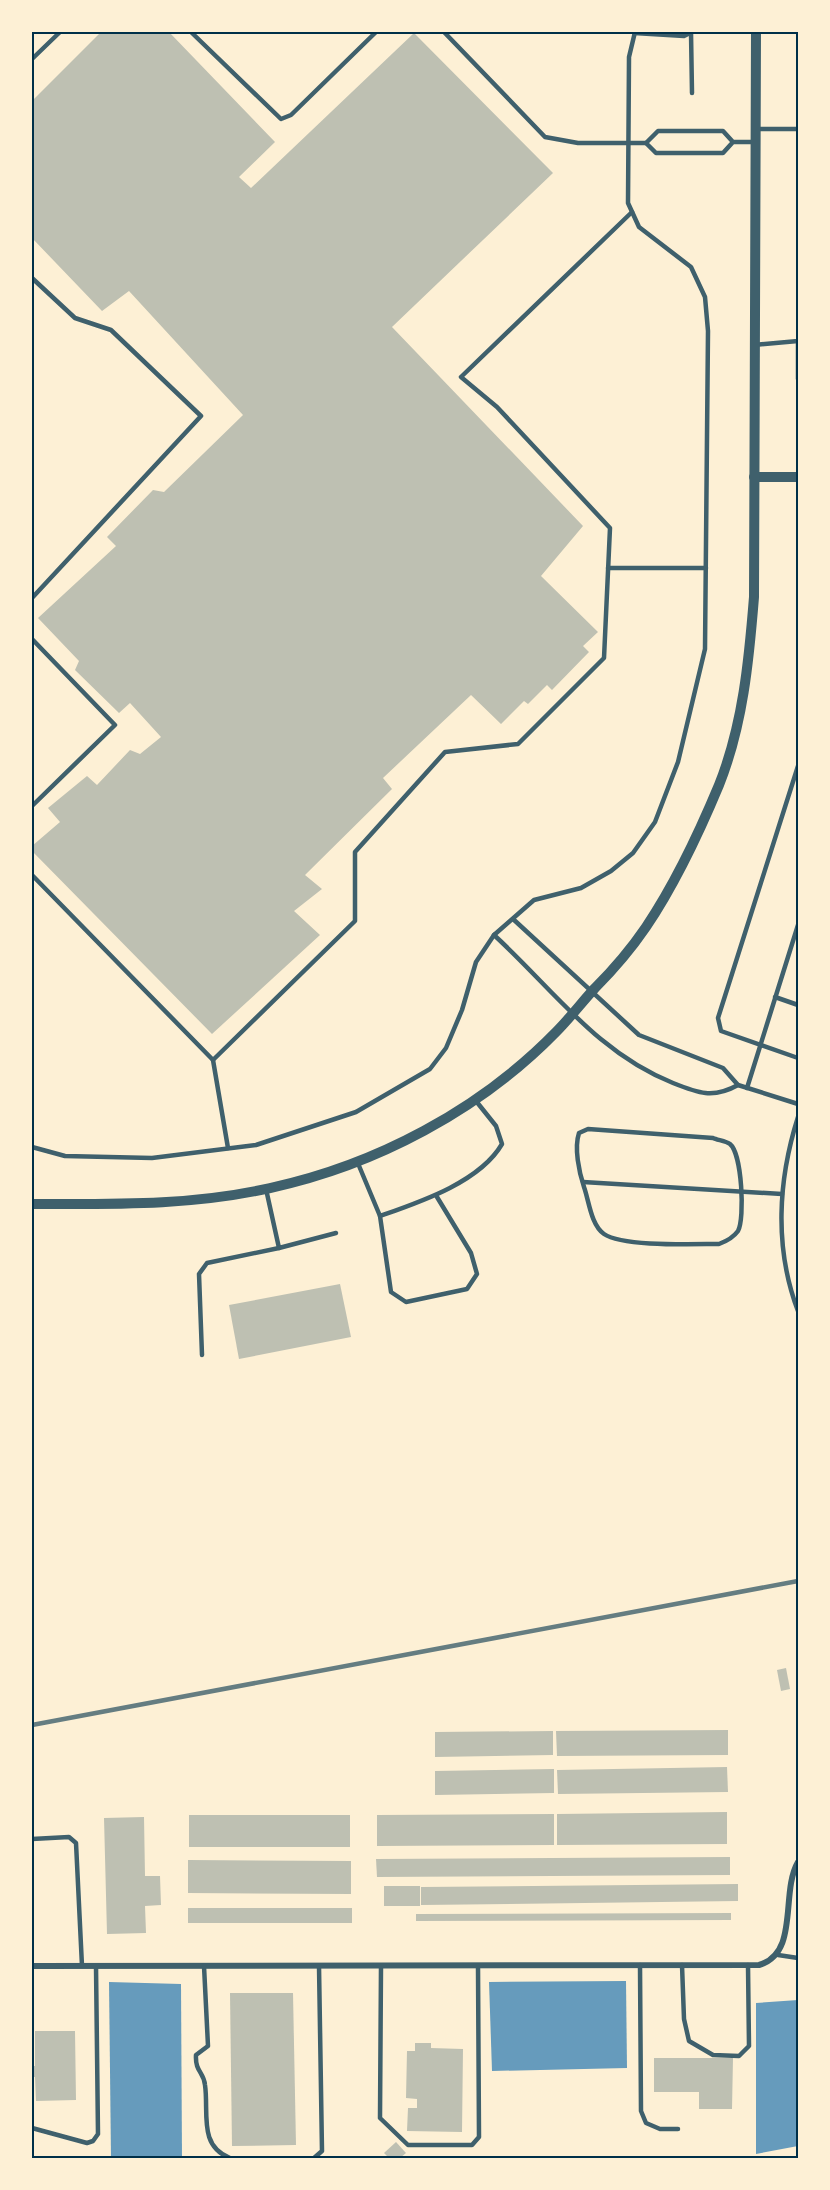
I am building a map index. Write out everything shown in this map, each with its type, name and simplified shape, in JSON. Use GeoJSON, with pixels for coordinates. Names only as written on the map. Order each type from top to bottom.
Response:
{"type":"FeatureCollection","features":[{"type":"Feature","properties":{"kind":"street"},"geometry":{"type":"LineString","coordinates":[[32,1204],[165,1203],[266,1189],[321,1174],[416,1135],[503,1078],[556,1032],[593,990],[610,975],[646,927],[686,856],[719,783],[735,732],[749,661],[754,597],[756,32]]}},
{"type":"Feature","properties":{"kind":"street"},"geometry":{"type":"LineString","coordinates":[[753,477],[798,477]]}},
{"type":"Feature","properties":{"kind":"street"},"geometry":{"type":"LineString","coordinates":[[32,1966],[748,1965],[769,1962],[777,1954],[785,1933],[789,1884],[798,1862]]}},
{"type":"Feature","properties":{"kind":"lane"},"geometry":{"type":"LineString","coordinates":[[32,59],[60,32]]}},
{"type":"Feature","properties":{"kind":"lane"},"geometry":{"type":"LineString","coordinates":[[191,32],[281,119],[291,115],[376,32]]}},
{"type":"Feature","properties":{"kind":"lane"},"geometry":{"type":"LineString","coordinates":[[444,32],[545,136],[578,143],[646,143],[658,131],[723,131],[733,142],[755,142]]}},
{"type":"Feature","properties":{"kind":"lane"},"geometry":{"type":"LineString","coordinates":[[32,1147],[65,1156],[152,1158],[256,1145],[356,1112],[430,1069],[446,1048],[462,1010],[476,962],[494,935],[534,900],[581,888],[611,871],[633,853],[655,822],[678,762],[705,649],[708,331],[705,297],[691,267],[639,227],[628,202],[629,57],[635,32],[684,36],[691,32],[692,93]]}},
{"type":"Feature","properties":{"kind":"lane"},"geometry":{"type":"LineString","coordinates":[[755,129],[798,129]]}},
{"type":"Feature","properties":{"kind":"lane"},"geometry":{"type":"LineString","coordinates":[[646,143],[656,153],[723,153],[733,142]]}},
{"type":"Feature","properties":{"kind":"lane"},"geometry":{"type":"LineString","coordinates":[[213,1060],[356,921],[356,852],[445,752],[518,744],[604,657],[610,528],[497,407],[461,377],[632,212]]}},
{"type":"Feature","properties":{"kind":"lane"},"geometry":{"type":"LineString","coordinates":[[32,278],[75,318],[111,330],[201,416],[32,598]]}},
{"type":"Feature","properties":{"kind":"lane"},"geometry":{"type":"LineString","coordinates":[[754,345],[798,340],[798,379]]}},
{"type":"Feature","properties":{"kind":"lane"},"geometry":{"type":"LineString","coordinates":[[608,568],[706,568]]}},
{"type":"Feature","properties":{"kind":"lane"},"geometry":{"type":"LineString","coordinates":[[32,639],[115,725],[32,806]]}},
{"type":"Feature","properties":{"kind":"lane"},"geometry":{"type":"LineString","coordinates":[[798,766],[718,1018],[721,1031],[798,1058]]}},
{"type":"Feature","properties":{"kind":"lane"},"geometry":{"type":"LineString","coordinates":[[791,791],[798,794]]}},
{"type":"Feature","properties":{"kind":"lane"},"geometry":{"type":"LineString","coordinates":[[32,875],[213,1060],[228,1148]]}},
{"type":"Feature","properties":{"kind":"lane"},"geometry":{"type":"LineString","coordinates":[[513,919],[593,990],[639,1035],[723,1068],[738,1085],[798,1104]]}},
{"type":"Feature","properties":{"kind":"lane"},"geometry":{"type":"LineString","coordinates":[[747,1088],[798,925]]}},
{"type":"Feature","properties":{"kind":"lane"},"geometry":{"type":"LineString","coordinates":[[494,935],[549,987],[571,1014],[616,1053],[644,1071],[698,1093],[723,1094],[738,1085]]}},
{"type":"Feature","properties":{"kind":"lane"},"geometry":{"type":"LineString","coordinates":[[791,948],[798,951]]}},
{"type":"Feature","properties":{"kind":"lane"},"geometry":{"type":"LineString","coordinates":[[776,997],[798,1005]]}},
{"type":"Feature","properties":{"kind":"lane"},"geometry":{"type":"LineString","coordinates":[[380,1216],[437,1197],[494,1158],[502,1144],[496,1126],[474,1098]]}},
{"type":"Feature","properties":{"kind":"lane"},"geometry":{"type":"LineString","coordinates":[[798,1117],[788,1151],[780,1211],[788,1283],[798,1311]]}},
{"type":"Feature","properties":{"kind":"lane"},"geometry":{"type":"LineString","coordinates":[[588,1129],[712,1138],[730,1144],[737,1157],[741,1192],[739,1229],[731,1238],[719,1244],[636,1242],[604,1234],[596,1224],[583,1182],[576,1141],[579,1133],[588,1129]]}},
{"type":"Feature","properties":{"kind":"lane"},"geometry":{"type":"LineString","coordinates":[[357,1161],[380,1216],[391,1292],[406,1302],[466,1289],[477,1274],[471,1253],[437,1197]]}},
{"type":"Feature","properties":{"kind":"lane"},"geometry":{"type":"LineString","coordinates":[[583,1182],[782,1194]]}},
{"type":"Feature","properties":{"kind":"lane"},"geometry":{"type":"LineString","coordinates":[[266,1189],[279,1248]]}},
{"type":"Feature","properties":{"kind":"lane"},"geometry":{"type":"LineString","coordinates":[[202,1355],[199,1274],[207,1263],[336,1233]]}},
{"type":"Feature","properties":{"kind":"lane"},"geometry":{"type":"LineString","coordinates":[[32,1839],[69,1837],[76,1843],[82,1966]]}},
{"type":"Feature","properties":{"kind":"lane"},"geometry":{"type":"LineString","coordinates":[[777,1954],[798,1958]]}},
{"type":"Feature","properties":{"kind":"lane"},"geometry":{"type":"LineString","coordinates":[[640,1965],[641,2111],[646,2123],[660,2129],[678,2129]]}},
{"type":"Feature","properties":{"kind":"lane"},"geometry":{"type":"LineString","coordinates":[[682,1965],[684,2019],[689,2041],[713,2055],[739,2056],[749,2046],[748,1965]]}},
{"type":"Feature","properties":{"kind":"lane"},"geometry":{"type":"LineString","coordinates":[[32,2128],[87,2143],[93,2141],[98,2134],[96,1966]]}},
{"type":"Feature","properties":{"kind":"lane"},"geometry":{"type":"LineString","coordinates":[[204,1966],[208,2046],[196,2055],[195,2067],[205,2082],[207,2139],[218,2154],[230,2158]]}},
{"type":"Feature","properties":{"kind":"lane"},"geometry":{"type":"LineString","coordinates":[[314,2158],[322,2151],[319,1966]]}},
{"type":"Feature","properties":{"kind":"lane"},"geometry":{"type":"LineString","coordinates":[[381,1966],[380,2118],[408,2145],[472,2145],[479,2137],[478,1966]]}},
{"type":"Feature","properties":{"kind":"water"},"geometry":{"type":"Polygon","coordinates":[[[626,1981],[627,2068],[492,2071],[489,1982],[626,1981]]]}},
{"type":"Feature","properties":{"kind":"water"},"geometry":{"type":"Polygon","coordinates":[[[109,1982],[181,1984],[182,2158],[111,2158],[109,1982]]]}},
{"type":"Feature","properties":{"kind":"water"},"geometry":{"type":"Polygon","coordinates":[[[798,2000],[798,2146],[756,2154],[756,2003],[798,2000]]]}},
{"type":"Feature","properties":{"kind":"building"},"geometry":{"type":"Polygon","coordinates":[[[101,32],[169,32],[275,142],[239,177],[251,188],[414,33],[553,173],[392,327],[583,526],[541,576],[598,632],[583,646],[589,652],[552,690],[547,685],[528,704],[524,701],[501,724],[471,695],[383,778],[392,789],[305,875],[322,889],[294,911],[320,935],[212,1034],[32,851],[32,846],[60,822],[48,808],[87,776],[97,785],[130,750],[140,754],[161,737],[130,703],[119,713],[75,670],[79,661],[38,618],[116,546],[107,537],[153,490],[164,492],[243,415],[129,291],[102,311],[32,238],[32,101],[101,32]]]}},
{"type":"Feature","properties":{"kind":"building"},"geometry":{"type":"Polygon","coordinates":[[[340,1284],[351,1337],[239,1359],[229,1305],[340,1284]]]}},
{"type":"Feature","properties":{"kind":"building"},"geometry":{"type":"Polygon","coordinates":[[[786,1668],[790,1689],[781,1691],[777,1670],[786,1668]]]}},
{"type":"Feature","properties":{"kind":"building"},"geometry":{"type":"Polygon","coordinates":[[[728,1730],[728,1755],[557,1756],[556,1731],[728,1730]]]}},
{"type":"Feature","properties":{"kind":"building"},"geometry":{"type":"Polygon","coordinates":[[[553,1731],[553,1755],[435,1757],[435,1732],[553,1731]]]}},
{"type":"Feature","properties":{"kind":"building"},"geometry":{"type":"Polygon","coordinates":[[[727,1767],[728,1792],[558,1794],[557,1770],[727,1767]]]}},
{"type":"Feature","properties":{"kind":"building"},"geometry":{"type":"Polygon","coordinates":[[[554,1769],[554,1793],[435,1795],[435,1771],[554,1769]]]}},
{"type":"Feature","properties":{"kind":"building"},"geometry":{"type":"Polygon","coordinates":[[[727,1812],[727,1844],[557,1845],[557,1814],[727,1812]]]}},
{"type":"Feature","properties":{"kind":"building"},"geometry":{"type":"Polygon","coordinates":[[[554,1814],[554,1845],[377,1846],[377,1815],[554,1814]]]}},
{"type":"Feature","properties":{"kind":"building"},"geometry":{"type":"Polygon","coordinates":[[[189,1815],[350,1815],[350,1847],[189,1847],[189,1815]]]}},
{"type":"Feature","properties":{"kind":"building"},"geometry":{"type":"Polygon","coordinates":[[[144,1817],[145,1876],[160,1876],[161,1905],[145,1906],[146,1933],[107,1934],[104,1818],[144,1817]]]}},
{"type":"Feature","properties":{"kind":"building"},"geometry":{"type":"Polygon","coordinates":[[[730,1857],[730,1875],[377,1877],[376,1859],[730,1857]]]}},
{"type":"Feature","properties":{"kind":"building"},"geometry":{"type":"Polygon","coordinates":[[[188,1860],[351,1861],[351,1894],[188,1893],[188,1860]]]}},
{"type":"Feature","properties":{"kind":"building"},"geometry":{"type":"Polygon","coordinates":[[[738,1884],[738,1901],[421,1905],[421,1887],[738,1884]]]}},
{"type":"Feature","properties":{"kind":"building"},"geometry":{"type":"Polygon","coordinates":[[[384,1886],[420,1886],[420,1906],[384,1906],[384,1886]]]}},
{"type":"Feature","properties":{"kind":"building"},"geometry":{"type":"Polygon","coordinates":[[[188,1908],[352,1908],[352,1923],[188,1923],[188,1908]]]}},
{"type":"Feature","properties":{"kind":"building"},"geometry":{"type":"Polygon","coordinates":[[[731,1913],[731,1920],[416,1921],[416,1914],[731,1913]]]}},
{"type":"Feature","properties":{"kind":"building"},"geometry":{"type":"Polygon","coordinates":[[[230,1993],[293,1993],[296,2145],[232,2146],[230,1993]]]}},
{"type":"Feature","properties":{"kind":"building"},"geometry":{"type":"Polygon","coordinates":[[[35,2031],[75,2031],[76,2100],[36,2101],[35,2077],[32,2077],[32,2066],[35,2066],[35,2031]]]}},
{"type":"Feature","properties":{"kind":"building"},"geometry":{"type":"Polygon","coordinates":[[[415,2043],[431,2043],[431,2048],[463,2049],[462,2132],[407,2131],[408,2108],[417,2108],[417,2099],[406,2098],[407,2051],[415,2051],[415,2043]]]}},
{"type":"Feature","properties":{"kind":"building"},"geometry":{"type":"Polygon","coordinates":[[[654,2058],[733,2058],[732,2109],[699,2109],[699,2092],[654,2092],[654,2058]]]}},
{"type":"Feature","properties":{"kind":"building"},"geometry":{"type":"Polygon","coordinates":[[[396,2142],[406,2153],[400,2158],[389,2158],[384,2153],[396,2142]]]}},
{"type":"Feature","properties":{"kind":"railway"},"geometry":{"type":"LineString","coordinates":[[32,1725],[798,1581]]}}]}
